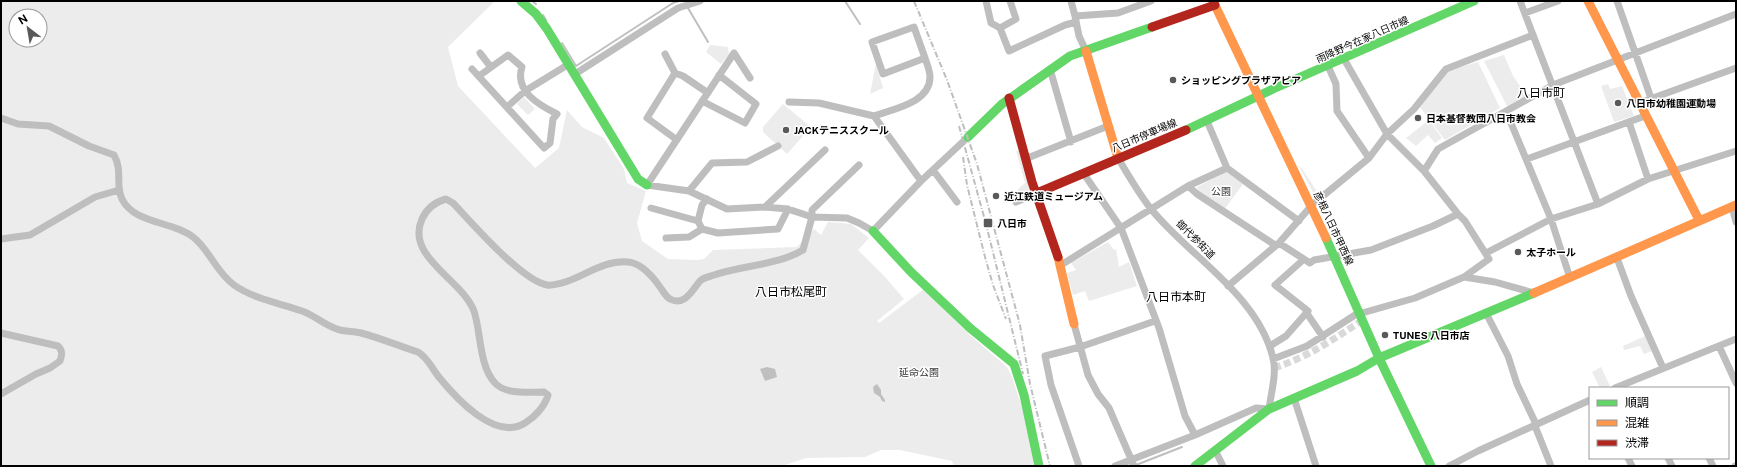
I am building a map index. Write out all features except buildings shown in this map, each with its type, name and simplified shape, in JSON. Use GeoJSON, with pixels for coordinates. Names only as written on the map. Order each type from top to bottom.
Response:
{"type":"FeatureCollection","features":[{"type":"Feature","properties":{"kind":"street"},"geometry":{"type":"LineString","coordinates":[[521,1],[536,14],[543,24],[569,64],[638,179],[647,185],[690,191],[728,209],[765,207],[788,208],[812,217],[847,218],[859,223],[873,232],[911,272],[970,328],[1014,364],[1024,395],[1039,466]]}},
{"type":"Feature","properties":{"kind":"street"},"geometry":{"type":"LineString","coordinates":[[575,74],[678,8],[700,1]]}},
{"type":"Feature","properties":{"kind":"street"},"geometry":{"type":"LineString","coordinates":[[986,1],[991,23],[1000,28],[1009,51],[1076,19],[1118,13],[1150,1]]}},
{"type":"Feature","properties":{"kind":"street"},"geometry":{"type":"LineString","coordinates":[[1000,28],[1016,19],[1010,1]]}},
{"type":"Feature","properties":{"kind":"street","name":"御代参街道"},"geometry":{"type":"LineString","coordinates":[[1071,1],[1079,36],[1086,51],[1118,158],[1151,209],[1236,294],[1251,313],[1270,346],[1274,368],[1269,409]]}},
{"type":"Feature","properties":{"kind":"street","name":"雨降野今在家八日市線"},"geometry":{"type":"LineString","coordinates":[[1259,96],[1344,59],[1457,4],[1474,1]]}},
{"type":"Feature","properties":{"kind":"street"},"geometry":{"type":"LineString","coordinates":[[1520,1],[1598,204]]}},
{"type":"Feature","properties":{"kind":"street"},"geometry":{"type":"LineString","coordinates":[[1525,13],[1558,1]]}},
{"type":"Feature","properties":{"kind":"street"},"geometry":{"type":"LineString","coordinates":[[1588,1],[1699,220]]}},
{"type":"Feature","properties":{"kind":"street"},"geometry":{"type":"LineString","coordinates":[[1617,1],[1651,98]]}},
{"type":"Feature","properties":{"kind":"street"},"geometry":{"type":"LineString","coordinates":[[873,232],[921,181],[1002,104],[1050,69],[1070,56],[1214,3]]}},
{"type":"Feature","properties":{"kind":"street","name":"彦根八日市甲西線"},"geometry":{"type":"LineString","coordinates":[[1214,3],[1336,256],[1379,358],[1431,466]]}},
{"type":"Feature","properties":{"kind":"street"},"geometry":{"type":"LineString","coordinates":[[1424,171],[1438,149],[1553,85],[1736,14]]}},
{"type":"Feature","properties":{"kind":"street"},"geometry":{"type":"LineString","coordinates":[[788,102],[819,103],[874,116],[915,101],[924,93],[930,76],[925,58],[914,27],[872,42],[882,74],[925,58]]}},
{"type":"Feature","properties":{"kind":"street"},"geometry":{"type":"LineString","coordinates":[[1228,286],[1277,244],[1312,205],[1369,158],[1387,134],[1414,109],[1446,69],[1533,35]]}},
{"type":"Feature","properties":{"kind":"street"},"geometry":{"type":"LineString","coordinates":[[480,53],[490,66]]}},
{"type":"Feature","properties":{"kind":"street"},"geometry":{"type":"LineString","coordinates":[[647,185],[734,53],[750,78]]}},
{"type":"Feature","properties":{"kind":"street"},"geometry":{"type":"LineString","coordinates":[[665,54],[675,73],[683,76],[708,93]]}},
{"type":"Feature","properties":{"kind":"street"},"geometry":{"type":"LineString","coordinates":[[472,69],[544,148],[550,142],[553,119],[557,114],[540,105],[525,91],[520,74],[522,67],[508,55],[490,66],[479,76]]}},
{"type":"Feature","properties":{"kind":"street"},"geometry":{"type":"LineString","coordinates":[[1273,359],[1307,346],[1323,337],[1353,316],[1414,298],[1464,277],[1489,259],[1465,221],[1424,171],[1387,134],[1344,59]]}},
{"type":"Feature","properties":{"kind":"street"},"geometry":{"type":"LineString","coordinates":[[507,106],[525,91],[569,64]]}},
{"type":"Feature","properties":{"kind":"street"},"geometry":{"type":"LineString","coordinates":[[1328,66],[1336,84],[1337,111],[1369,158]]}},
{"type":"Feature","properties":{"kind":"street"},"geometry":{"type":"LineString","coordinates":[[1639,103],[1736,68]]}},
{"type":"Feature","properties":{"kind":"street"},"geometry":{"type":"LineString","coordinates":[[1050,69],[1071,142]]}},
{"type":"Feature","properties":{"kind":"street"},"geometry":{"type":"LineString","coordinates":[[675,73],[646,118],[677,140]]}},
{"type":"Feature","properties":{"kind":"street"},"geometry":{"type":"LineString","coordinates":[[702,101],[745,123],[756,104],[719,76]]}},
{"type":"Feature","properties":{"kind":"street","name":"八日市停車場線"},"geometry":{"type":"LineString","coordinates":[[1037,193],[1207,121],[1259,96]]}},
{"type":"Feature","properties":{"kind":"street"},"geometry":{"type":"LineString","coordinates":[[1009,98],[1025,159],[1061,265],[1074,324],[1088,375],[1098,394],[1109,408],[1133,463]]}},
{"type":"Feature","properties":{"kind":"street"},"geometry":{"type":"LineString","coordinates":[[1506,111],[1551,219],[1570,278]]}},
{"type":"Feature","properties":{"kind":"street"},"geometry":{"type":"LineString","coordinates":[[874,116],[921,181]]}},
{"type":"Feature","properties":{"kind":"street"},"geometry":{"type":"LineString","coordinates":[[1527,159],[1645,116]]}},
{"type":"Feature","properties":{"kind":"street"},"geometry":{"type":"LineString","coordinates":[[1,118],[18,124],[49,126],[89,146],[114,155],[120,170],[119,190],[128,207],[140,216],[192,237],[221,273],[236,286],[272,302],[304,311],[337,329],[360,333],[418,352],[425,356],[436,373],[450,390],[469,408],[490,423],[510,428],[521,425],[532,418],[547,400],[548,395],[544,392],[508,391],[499,387],[494,382],[486,367],[474,312],[470,302],[430,259],[418,240],[418,229],[423,217],[428,209],[437,202],[446,199],[453,203],[505,257],[542,284],[549,286],[559,284],[602,266],[632,262],[648,272],[669,299],[676,300],[684,299],[690,295],[702,279],[738,268],[785,259],[803,250],[812,217],[812,210],[859,165]]}},
{"type":"Feature","properties":{"kind":"street"},"geometry":{"type":"LineString","coordinates":[[1207,121],[1227,168],[1299,221]]}},
{"type":"Feature","properties":{"kind":"street"},"geometry":{"type":"LineString","coordinates":[[1629,122],[1648,179]]}},
{"type":"Feature","properties":{"kind":"street"},"geometry":{"type":"LineString","coordinates":[[1025,159],[1108,126]]}},
{"type":"Feature","properties":{"kind":"street"},"geometry":{"type":"LineString","coordinates":[[690,191],[712,163],[747,162],[778,146]]}},
{"type":"Feature","properties":{"kind":"street"},"geometry":{"type":"LineString","coordinates":[[765,207],[825,150]]}},
{"type":"Feature","properties":{"kind":"street"},"geometry":{"type":"LineString","coordinates":[[1486,253],[1551,219],[1598,204],[1648,179],[1736,151]]}},
{"type":"Feature","properties":{"kind":"street"},"geometry":{"type":"LineString","coordinates":[[1061,265],[1188,186],[1227,168]]}},
{"type":"Feature","properties":{"kind":"street"},"geometry":{"type":"LineString","coordinates":[[933,170],[957,202]]}},
{"type":"Feature","properties":{"kind":"street"},"geometry":{"type":"LineString","coordinates":[[1084,174],[1122,228],[1155,321],[1185,416],[1195,435]]}},
{"type":"Feature","properties":{"kind":"street"},"geometry":{"type":"LineString","coordinates":[[1188,186],[1202,198],[1310,263],[1314,260],[1371,250],[1433,226],[1458,214]]}},
{"type":"Feature","properties":{"kind":"street"},"geometry":{"type":"LineString","coordinates":[[1,240],[30,235],[95,197],[119,190]]}},
{"type":"Feature","properties":{"kind":"street"},"geometry":{"type":"LineString","coordinates":[[1016,202],[1037,193]]}},
{"type":"Feature","properties":{"kind":"street"},"geometry":{"type":"LineString","coordinates":[[702,229],[698,221],[702,205],[708,199]]}},
{"type":"Feature","properties":{"kind":"street"},"geometry":{"type":"LineString","coordinates":[[1195,466],[1269,409],[1357,371],[1379,358],[1617,258],[1699,220],[1734,206],[1736,222]]}},
{"type":"Feature","properties":{"kind":"street"},"geometry":{"type":"LineString","coordinates":[[651,208],[698,221]]}},
{"type":"Feature","properties":{"kind":"street"},"geometry":{"type":"LineString","coordinates":[[666,238],[689,237],[702,229],[718,233],[778,229],[788,208]]}},
{"type":"Feature","properties":{"kind":"street"},"geometry":{"type":"LineString","coordinates":[[1617,258],[1631,296],[1662,368]]}},
{"type":"Feature","properties":{"kind":"street"},"geometry":{"type":"LineString","coordinates":[[1303,260],[1275,284],[1308,311],[1306,312],[1323,337]]}},
{"type":"Feature","properties":{"kind":"street"},"geometry":{"type":"LineString","coordinates":[[1464,277],[1495,282],[1534,293]]}},
{"type":"Feature","properties":{"kind":"street"},"geometry":{"type":"LineString","coordinates":[[1270,346],[1286,336],[1306,312]]}},
{"type":"Feature","properties":{"kind":"street"},"geometry":{"type":"LineString","coordinates":[[1486,313],[1508,356],[1517,384],[1535,422],[1535,426],[1551,466]]}},
{"type":"Feature","properties":{"kind":"street"},"geometry":{"type":"LineString","coordinates":[[1078,466],[1051,385],[1045,356],[1080,347],[1155,321]]}},
{"type":"Feature","properties":{"kind":"street"},"geometry":{"type":"LineString","coordinates":[[1,333],[58,346],[61,349],[62,354],[60,361],[50,368],[36,374],[1,394]]}},
{"type":"Feature","properties":{"kind":"street"},"geometry":{"type":"LineString","coordinates":[[1617,387],[1736,339]]}},
{"type":"Feature","properties":{"kind":"street"},"geometry":{"type":"LineString","coordinates":[[1719,346],[1736,383]]}},
{"type":"Feature","properties":{"kind":"street"},"geometry":{"type":"LineString","coordinates":[[1294,398],[1316,466]]}},
{"type":"Feature","properties":{"kind":"street"},"geometry":{"type":"LineString","coordinates":[[1449,466],[1481,449],[1589,400]]}},
{"type":"Feature","properties":{"kind":"street"},"geometry":{"type":"LineString","coordinates":[[1114,466],[1133,463],[1256,408],[1269,409]]}},
{"type":"Feature","properties":{"kind":"street"},"geometry":{"type":"LineString","coordinates":[[1215,450],[1223,466]]}},
{"type":"Feature","properties":{"kind":"green space","name":"延命公園"},"geometry":{"type":"Polygon","coordinates":[[[1,1],[495,1],[448,47],[458,86],[535,168],[559,148],[567,110],[582,127],[604,138],[624,169],[627,183],[646,191],[637,223],[642,241],[668,259],[704,259],[713,250],[797,247],[814,229],[821,235],[828,222],[851,224],[869,238],[858,250],[885,277],[904,299],[877,321],[879,323],[924,289],[971,336],[1007,367],[1012,377],[1025,416],[1036,466],[954,466],[952,461],[900,450],[881,450],[865,457],[806,458],[782,466],[1,466],[1,1]]]}},
{"type":"Feature","properties":{"kind":"green space"},"geometry":{"type":"Polygon","coordinates":[[[710,45],[728,47],[729,54],[721,64],[706,52],[710,45]]]}},
{"type":"Feature","properties":{"kind":"green space"},"geometry":{"type":"Polygon","coordinates":[[[1504,55],[1513,76],[1527,96],[1508,108],[1484,61],[1504,55]]]}},
{"type":"Feature","properties":{"kind":"green space"},"geometry":{"type":"Polygon","coordinates":[[[1478,62],[1500,108],[1445,140],[1420,107],[1447,71],[1478,62]]]}},
{"type":"Feature","properties":{"kind":"green space"},"geometry":{"type":"Polygon","coordinates":[[[876,64],[883,88],[870,94],[876,64]]]}},
{"type":"Feature","properties":{"kind":"green space","name":"八日市幼稚園運動場"},"geometry":{"type":"Polygon","coordinates":[[[1608,84],[1610,89],[1622,86],[1634,116],[1614,122],[1601,86],[1608,84]]]}},
{"type":"Feature","properties":{"kind":"green space"},"geometry":{"type":"Polygon","coordinates":[[[524,97],[535,109],[528,115],[517,104],[524,97]]]}},
{"type":"Feature","properties":{"kind":"green space","name":"JACKテニススクール"},"geometry":{"type":"Polygon","coordinates":[[[783,104],[811,127],[787,154],[763,132],[763,127],[783,104]]]}},
{"type":"Feature","properties":{"kind":"green space"},"geometry":{"type":"Polygon","coordinates":[[[1429,120],[1442,138],[1435,143],[1428,135],[1416,146],[1406,138],[1429,120]]]}},
{"type":"Feature","properties":{"kind":"green space"},"geometry":{"type":"Polygon","coordinates":[[[1016,151],[1019,151],[1031,189],[1030,193],[1021,196],[1018,189],[1025,183],[1016,151]]]}},
{"type":"Feature","properties":{"kind":"green space"},"geometry":{"type":"Polygon","coordinates":[[[1301,167],[1316,190],[1314,194],[1300,168],[1301,167]]]}},
{"type":"Feature","properties":{"kind":"green space","name":"公園"},"geometry":{"type":"Polygon","coordinates":[[[1226,172],[1243,184],[1224,210],[1197,191],[1197,187],[1226,172]]]}},
{"type":"Feature","properties":{"kind":"green space"},"geometry":{"type":"Polygon","coordinates":[[[1108,242],[1114,250],[1116,249],[1119,267],[1129,262],[1137,286],[1089,301],[1085,291],[1073,295],[1067,273],[1076,270],[1071,263],[1108,242]]]}},
{"type":"Feature","properties":{"kind":"green space"},"geometry":{"type":"Polygon","coordinates":[[[1645,336],[1652,351],[1644,354],[1640,346],[1624,350],[1623,346],[1645,336]]]}},
{"type":"Feature","properties":{"kind":"green space"},"geometry":{"type":"Polygon","coordinates":[[[1601,367],[1610,386],[1600,387],[1592,372],[1601,367]]]}},
{"type":"Feature","properties":{"kind":"shaded area"},"geometry":{"type":"Polygon","coordinates":[[[767,367],[775,369],[777,377],[765,381],[760,369],[767,367]]]}},
{"type":"Feature","properties":{"kind":"shaded area"},"geometry":{"type":"Polygon","coordinates":[[[877,384],[881,390],[881,394],[885,402],[874,393],[873,387],[877,384]]]}},
{"type":"Feature","properties":{"kind":"waterway"},"geometry":{"type":"LineString","coordinates":[[532,1],[536,4]]}},
{"type":"Feature","properties":{"kind":"waterway"},"geometry":{"type":"LineString","coordinates":[[562,43],[576,66],[673,3],[679,1]]}},
{"type":"Feature","properties":{"kind":"waterway"},"geometry":{"type":"LineString","coordinates":[[845,1],[860,24]]}},
{"type":"Feature","properties":{"kind":"waterway"},"geometry":{"type":"LineString","coordinates":[[688,8],[708,42]]}},
{"type":"Feature","properties":{"kind":"waterway"},"geometry":{"type":"LineString","coordinates":[[543,15],[546,20]]}},
{"type":"Feature","properties":{"kind":"waterway"},"geometry":{"type":"LineString","coordinates":[[1136,465],[1182,447]]}},
{"type":"Feature","properties":{"kind":"tunnel"},"geometry":{"type":"LineString","coordinates":[[1274,368],[1310,353],[1363,320]]}},
{"type":"Feature","properties":{"kind":"railway"},"geometry":{"type":"LineString","coordinates":[[914,1],[947,80],[977,164],[1020,325],[1030,384],[1050,466]]}},
{"type":"Feature","properties":{"kind":"railway"},"geometry":{"type":"LineString","coordinates":[[959,126],[986,224],[1023,374]]}},
{"type":"Feature","properties":{"kind":"railway"},"geometry":{"type":"LineString","coordinates":[[963,157],[967,185],[985,257],[993,285],[1006,319]]}},
{"type":"Feature","properties":{"kind":"traffic: fast"},"geometry":{"type":"LineString","coordinates":[[521,1],[536,14],[547,29],[638,179],[647,185]]}},
{"type":"Feature","properties":{"kind":"traffic: fast"},"geometry":{"type":"LineString","coordinates":[[1186,130],[1273,89],[1474,1]]}},
{"type":"Feature","properties":{"kind":"traffic: fast"},"geometry":{"type":"LineString","coordinates":[[968,137],[1002,104],[1070,56],[1152,27]]}},
{"type":"Feature","properties":{"kind":"traffic: fast"},"geometry":{"type":"LineString","coordinates":[[873,231],[911,272],[970,328],[1014,364],[1024,395],[1039,466]]}},
{"type":"Feature","properties":{"kind":"traffic: fast"},"geometry":{"type":"LineString","coordinates":[[1326,238],[1379,358],[1431,466]]}},
{"type":"Feature","properties":{"kind":"traffic: fast"},"geometry":{"type":"LineString","coordinates":[[1195,466],[1269,409],[1357,371],[1379,358],[1534,293]]}},
{"type":"Feature","properties":{"kind":"traffic: slow"},"geometry":{"type":"LineString","coordinates":[[1213,1],[1326,238]]}},
{"type":"Feature","properties":{"kind":"traffic: slow"},"geometry":{"type":"LineString","coordinates":[[1588,1],[1699,220]]}},
{"type":"Feature","properties":{"kind":"traffic: slow"},"geometry":{"type":"LineString","coordinates":[[1086,51],[1118,158]]}},
{"type":"Feature","properties":{"kind":"traffic: slow"},"geometry":{"type":"LineString","coordinates":[[1534,293],[1736,205]]}},
{"type":"Feature","properties":{"kind":"traffic: slow"},"geometry":{"type":"LineString","coordinates":[[1058,257],[1074,324]]}},
{"type":"Feature","properties":{"kind":"traffic: jam"},"geometry":{"type":"LineString","coordinates":[[1152,27],[1215,5]]}},
{"type":"Feature","properties":{"kind":"traffic: jam"},"geometry":{"type":"LineString","coordinates":[[1009,98],[1032,182],[1058,257]]}},
{"type":"Feature","properties":{"kind":"traffic: jam"},"geometry":{"type":"LineString","coordinates":[[1037,193],[1186,130]]}},
{"type":"Feature","properties":{"kind":"place","name":"ショッピングプラザアピア"},"geometry":{"type":"Point","coordinates":[1173,80]}},
{"type":"Feature","properties":{"kind":"place","name":"八日市幼稚園運動場"},"geometry":{"type":"Point","coordinates":[1618,103]}},
{"type":"Feature","properties":{"kind":"place","name":"日本基督教団八日市教会"},"geometry":{"type":"Point","coordinates":[1418,118]}},
{"type":"Feature","properties":{"kind":"place","name":"JACKテニススクール"},"geometry":{"type":"Point","coordinates":[786,130]}},
{"type":"Feature","properties":{"kind":"place","name":"近江鉄道ミュージアム"},"geometry":{"type":"Point","coordinates":[996,196]}},
{"type":"Feature","properties":{"kind":"place","name":"八日市"},"geometry":{"type":"Point","coordinates":[988,223]}},
{"type":"Feature","properties":{"kind":"place","name":"太子ホール"},"geometry":{"type":"Point","coordinates":[1518,252]}},
{"type":"Feature","properties":{"kind":"place","name":"TUNES 八日市店"},"geometry":{"type":"Point","coordinates":[1385,335]}},
{"type":"Feature","properties":{"kind":"district","name":"八日市町"},"geometry":{"type":"Point","coordinates":[1541,93]}},
{"type":"Feature","properties":{"kind":"district","name":"八日市松尾町"},"geometry":{"type":"Point","coordinates":[791,292]}},
{"type":"Feature","properties":{"kind":"district","name":"八日市本町"},"geometry":{"type":"Point","coordinates":[1176,297]}}]}
